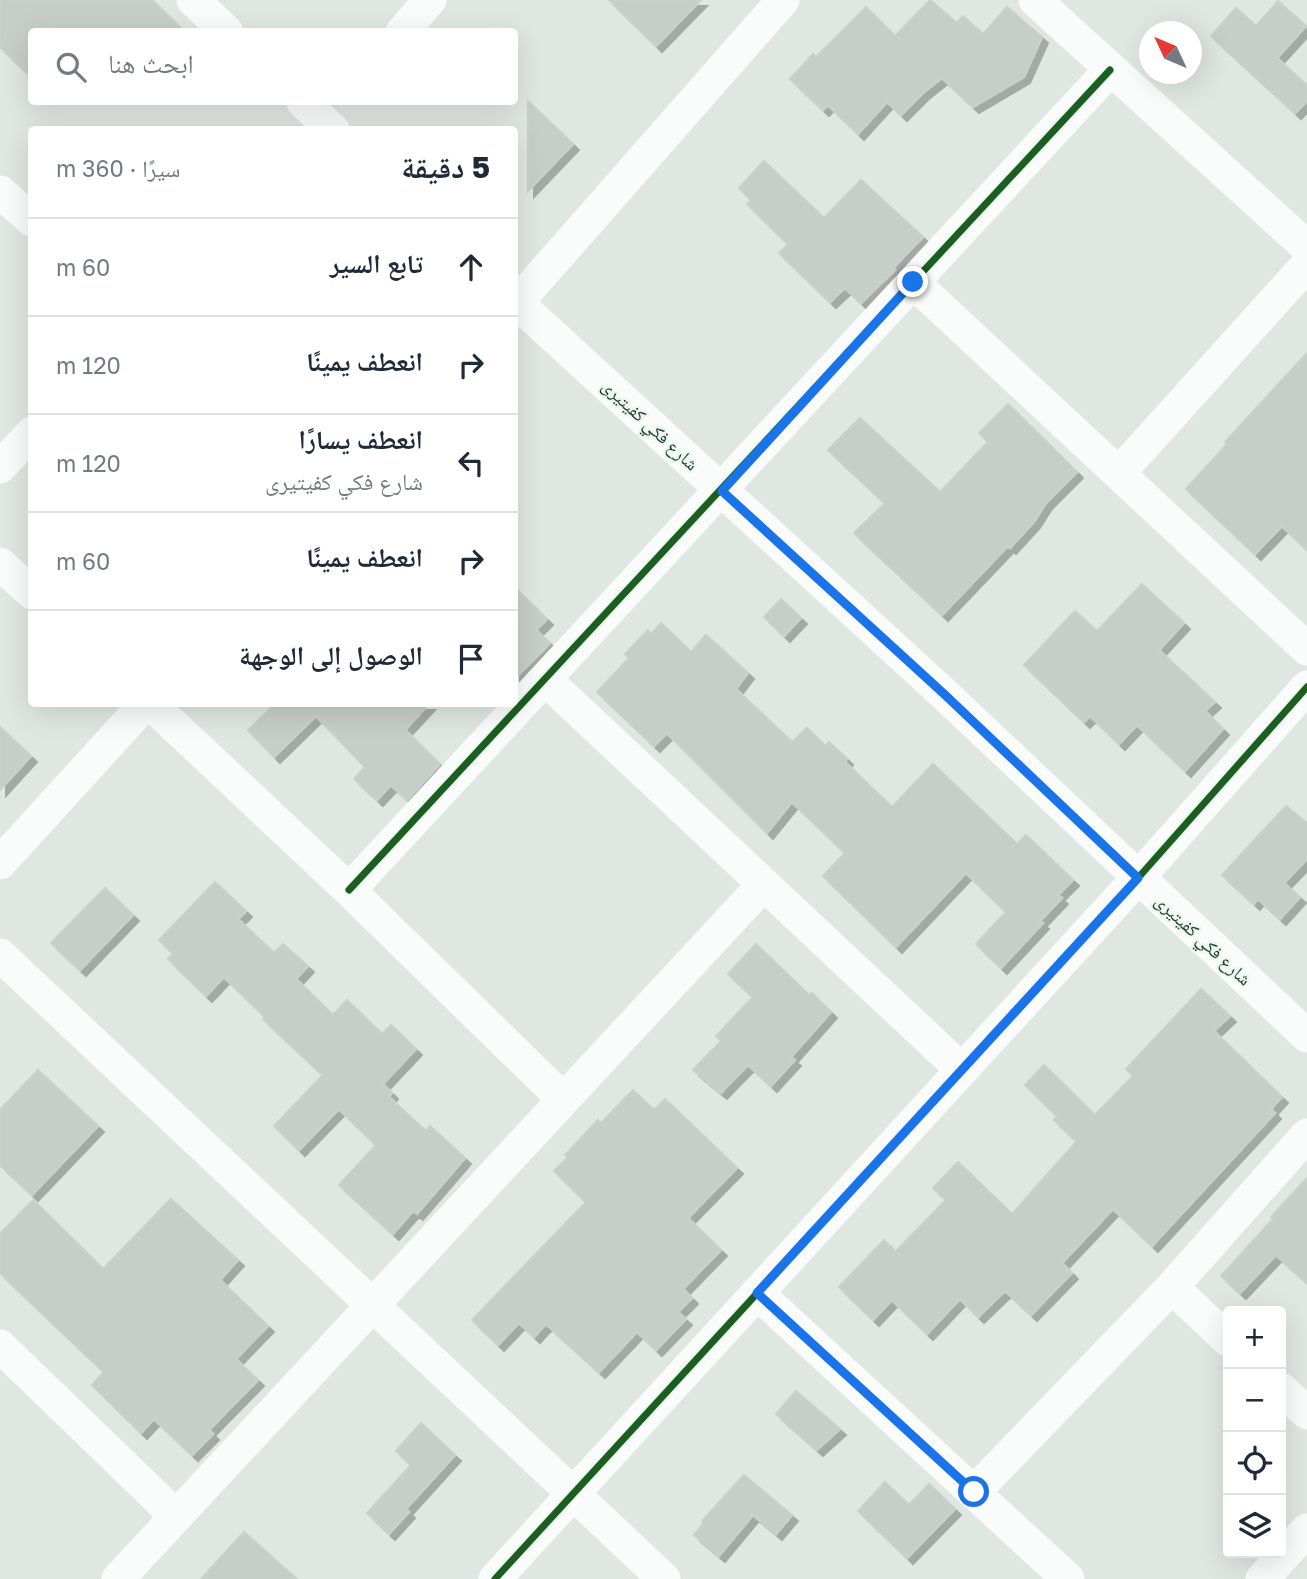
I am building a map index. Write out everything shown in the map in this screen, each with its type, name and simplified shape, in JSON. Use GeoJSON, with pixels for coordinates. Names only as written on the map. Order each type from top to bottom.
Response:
{"type":"FeatureCollection","features":[{"type":"Feature","properties":{"kind":"street"},"geometry":{"type":"LineString","coordinates":[[192,0],[223,28]]}},
{"type":"Feature","properties":{"kind":"street"},"geometry":{"type":"LineString","coordinates":[[406,28],[430,0]]}},
{"type":"Feature","properties":{"kind":"street"},"geometry":{"type":"LineString","coordinates":[[518,300],[783,0]]}},
{"type":"Feature","properties":{"kind":"street"},"geometry":{"type":"LineString","coordinates":[[1035,0],[1307,247]]}},
{"type":"Feature","properties":{"kind":"street"},"geometry":{"type":"LineString","coordinates":[[349,890],[1110,70]]}},
{"type":"Feature","properties":{"kind":"street"},"geometry":{"type":"LineString","coordinates":[[0,192],[28,216]]}},
{"type":"Feature","properties":{"kind":"street"},"geometry":{"type":"LineString","coordinates":[[1119,473],[1307,265]]}},
{"type":"Feature","properties":{"kind":"street"},"geometry":{"type":"LineString","coordinates":[[913,282],[1307,649]]}},
{"type":"Feature","properties":{"kind":"street","name":"شارع فكي كفيتيرى"},"geometry":{"type":"LineString","coordinates":[[518,306],[943,693],[1307,1036]]}},
{"type":"Feature","properties":{"kind":"street"},"geometry":{"type":"LineString","coordinates":[[0,467],[28,437]]}},
{"type":"Feature","properties":{"kind":"street"},"geometry":{"type":"LineString","coordinates":[[0,564],[28,589]]}},
{"type":"Feature","properties":{"kind":"street"},"geometry":{"type":"LineString","coordinates":[[546,680],[962,1070]]}},
{"type":"Feature","properties":{"kind":"street"},"geometry":{"type":"LineString","coordinates":[[495,1579],[1138,878],[1307,687]]}},
{"type":"Feature","properties":{"kind":"street"},"geometry":{"type":"LineString","coordinates":[[0,863],[142,707]]}},
{"type":"Feature","properties":{"kind":"street"},"geometry":{"type":"LineString","coordinates":[[154,707],[349,890],[563,1098]]}},
{"type":"Feature","properties":{"kind":"street"},"geometry":{"type":"LineString","coordinates":[[118,1579],[764,884]]}},
{"type":"Feature","properties":{"kind":"street"},"geometry":{"type":"LineString","coordinates":[[0,955],[664,1579]]}},
{"type":"Feature","properties":{"kind":"street"},"geometry":{"type":"LineString","coordinates":[[974,1492],[1172,1287],[1307,1135]]}},
{"type":"Feature","properties":{"kind":"street"},"geometry":{"type":"LineString","coordinates":[[1172,1287],[1223,1335]]}},
{"type":"Feature","properties":{"kind":"street"},"geometry":{"type":"LineString","coordinates":[[757,1293],[1068,1579]]}},
{"type":"Feature","properties":{"kind":"street"},"geometry":{"type":"LineString","coordinates":[[0,1346],[176,1516]]}},
{"type":"Feature","properties":{"kind":"street"},"geometry":{"type":"LineString","coordinates":[[1286,1394],[1307,1413]]}},
{"type":"Feature","properties":{"kind":"street"},"geometry":{"type":"LineString","coordinates":[[1262,1579],[1307,1530]]}},
{"type":"Feature","properties":{"kind":"building"},"geometry":{"type":"Polygon","coordinates":[[[0,0],[152,0],[181,28],[28,28],[28,74],[0,47],[0,0]]]}},
{"type":"Feature","properties":{"kind":"building"},"geometry":{"type":"Polygon","coordinates":[[[609,0],[701,0],[656,46],[609,0]]]}},
{"type":"Feature","properties":{"kind":"building"},"geometry":{"type":"Polygon","coordinates":[[[930,0],[957,23],[963,16],[983,34],[1007,7],[1042,37],[1024,77],[973,107],[942,78],[901,115],[887,102],[858,134],[828,105],[823,110],[790,79],[813,54],[816,57],[866,7],[895,36],[930,0]]]}},
{"type":"Feature","properties":{"kind":"building"},"geometry":{"type":"Polygon","coordinates":[[[1278,1],[1306,26],[1277,58],[1307,85],[1307,101],[1295,113],[1211,36],[1236,8],[1256,26],[1278,1]]]}},
{"type":"Feature","properties":{"kind":"building"},"geometry":{"type":"Polygon","coordinates":[[[528,101],[573,144],[528,191],[528,101]]]}},
{"type":"Feature","properties":{"kind":"building"},"geometry":{"type":"Polygon","coordinates":[[[764,161],[824,218],[861,180],[923,237],[893,268],[895,270],[861,303],[845,288],[830,302],[779,253],[788,244],[747,204],[751,200],[739,188],[764,161]]]}},
{"type":"Feature","properties":{"kind":"building"},"geometry":{"type":"Polygon","coordinates":[[[1307,353],[1307,550],[1282,526],[1255,554],[1186,489],[1227,444],[1225,442],[1307,353]]]}},
{"type":"Feature","properties":{"kind":"building"},"geometry":{"type":"Polygon","coordinates":[[[1008,404],[1077,472],[1046,503],[1034,522],[1010,548],[1008,546],[942,615],[854,533],[885,503],[828,450],[860,418],[940,492],[988,442],[979,433],[1008,404]]]}},
{"type":"Feature","properties":{"kind":"building"},"geometry":{"type":"Polygon","coordinates":[[[1142,584],[1184,623],[1159,650],[1215,702],[1205,711],[1223,729],[1185,771],[1137,725],[1119,744],[1090,716],[1084,722],[1024,665],[1075,611],[1097,631],[1142,584]]]}},
{"type":"Feature","properties":{"kind":"building"},"geometry":{"type":"Polygon","coordinates":[[[518,591],[547,619],[536,630],[550,643],[518,675],[518,591]]]}},
{"type":"Feature","properties":{"kind":"building"},"geometry":{"type":"Polygon","coordinates":[[[781,599],[801,618],[784,636],[764,617],[781,599]]]}},
{"type":"Feature","properties":{"kind":"building"},"geometry":{"type":"Polygon","coordinates":[[[661,623],[691,652],[706,635],[748,673],[736,689],[792,742],[807,728],[825,746],[829,742],[847,759],[845,762],[892,807],[933,764],[1017,844],[1026,835],[1073,880],[1058,895],[1062,898],[1040,921],[1043,923],[1001,968],[976,944],[1006,912],[966,873],[896,947],[823,876],[845,853],[792,802],[767,833],[667,733],[654,746],[597,692],[629,658],[625,654],[648,630],[651,634],[661,623]]]}},
{"type":"Feature","properties":{"kind":"building"},"geometry":{"type":"Polygon","coordinates":[[[272,707],[426,707],[405,730],[440,764],[407,800],[391,785],[377,800],[354,779],[365,767],[316,716],[274,757],[248,730],[272,707]]]}},
{"type":"Feature","properties":{"kind":"building"},"geometry":{"type":"Polygon","coordinates":[[[0,727],[31,756],[0,790],[0,727]]]}},
{"type":"Feature","properties":{"kind":"building"},"geometry":{"type":"Polygon","coordinates":[[[1286,806],[1307,823],[1307,859],[1284,883],[1300,897],[1280,919],[1258,899],[1254,904],[1222,875],[1286,806]]]}},
{"type":"Feature","properties":{"kind":"building"},"geometry":{"type":"Polygon","coordinates":[[[215,882],[246,911],[238,919],[274,953],[283,944],[308,966],[296,979],[333,1015],[347,1000],[382,1034],[391,1025],[416,1049],[383,1084],[392,1093],[389,1097],[426,1131],[430,1126],[465,1158],[417,1214],[413,1211],[393,1234],[339,1185],[376,1145],[339,1109],[299,1150],[274,1126],[323,1075],[263,1019],[265,1017],[224,977],[206,996],[168,959],[173,954],[159,940],[215,882]]]}},
{"type":"Feature","properties":{"kind":"building"},"geometry":{"type":"Polygon","coordinates":[[[105,888],[133,915],[80,970],[51,943],[105,888]]]}},
{"type":"Feature","properties":{"kind":"building"},"geometry":{"type":"Polygon","coordinates":[[[756,944],[809,995],[812,993],[831,1012],[791,1057],[795,1060],[771,1086],[748,1065],[721,1093],[693,1070],[721,1041],[716,1036],[753,997],[728,974],[756,944]]]}},
{"type":"Feature","properties":{"kind":"building"},"geometry":{"type":"Polygon","coordinates":[[[1201,989],[1230,1016],[1214,1031],[1282,1097],[1271,1109],[1275,1113],[1152,1246],[1113,1209],[1062,1263],[1072,1273],[1031,1315],[1005,1291],[978,1317],[960,1299],[927,1334],[892,1300],[873,1320],[839,1287],[884,1240],[895,1252],[946,1200],[933,1188],[958,1162],[1012,1214],[1077,1141],[1054,1120],[1057,1116],[1025,1085],[1044,1065],[1095,1115],[1133,1076],[1126,1069],[1201,989]]]}},
{"type":"Feature","properties":{"kind":"building"},"geometry":{"type":"Polygon","coordinates":[[[38,1070],[98,1126],[32,1195],[0,1165],[0,1110],[38,1070]]]}},
{"type":"Feature","properties":{"kind":"building"},"geometry":{"type":"Polygon","coordinates":[[[633,1090],[654,1110],[665,1099],[737,1168],[688,1218],[721,1250],[683,1289],[692,1298],[678,1312],[686,1319],[656,1350],[637,1332],[599,1372],[546,1324],[534,1337],[519,1323],[498,1345],[472,1320],[586,1202],[554,1171],[568,1157],[565,1155],[598,1120],[601,1123],[633,1090]]]}},
{"type":"Feature","properties":{"kind":"building"},"geometry":{"type":"Polygon","coordinates":[[[1307,1178],[1307,1283],[1276,1255],[1240,1293],[1221,1276],[1307,1178]]]}},
{"type":"Feature","properties":{"kind":"building"},"geometry":{"type":"Polygon","coordinates":[[[171,1199],[238,1260],[220,1280],[268,1326],[236,1359],[258,1380],[209,1430],[213,1434],[192,1455],[154,1419],[141,1433],[92,1385],[104,1372],[0,1273],[0,1234],[33,1200],[103,1269],[171,1199]]]}},
{"type":"Feature","properties":{"kind":"building"},"geometry":{"type":"Polygon","coordinates":[[[796,1391],[840,1429],[817,1450],[776,1414],[796,1391]]]}},
{"type":"Feature","properties":{"kind":"building"},"geometry":{"type":"Polygon","coordinates":[[[421,1423],[455,1455],[406,1509],[409,1512],[389,1534],[367,1513],[411,1465],[396,1451],[421,1423]]]}},
{"type":"Feature","properties":{"kind":"building"},"geometry":{"type":"Polygon","coordinates":[[[744,1475],[792,1515],[776,1534],[753,1515],[719,1556],[694,1535],[704,1523],[702,1521],[744,1475]]]}},
{"type":"Feature","properties":{"kind":"building"},"geometry":{"type":"Polygon","coordinates":[[[885,1482],[909,1505],[929,1484],[955,1509],[907,1558],[858,1511],[885,1482]]]}},
{"type":"Feature","properties":{"kind":"building"},"geometry":{"type":"Polygon","coordinates":[[[244,1532],[297,1579],[201,1579],[244,1532]]]}},
{"type":"Feature","properties":{"kind":"cycle path"},"geometry":{"type":"LineString","coordinates":[[349,890],[1110,70]]}},
{"type":"Feature","properties":{"kind":"cycle path"},"geometry":{"type":"LineString","coordinates":[[495,1579],[1138,878],[1307,687]]}},
{"type":"Feature","properties":{"kind":"route"},"geometry":{"type":"LineString","coordinates":[[913,282],[722,491],[943,693],[1138,878],[757,1293],[974,1492]]}}]}
